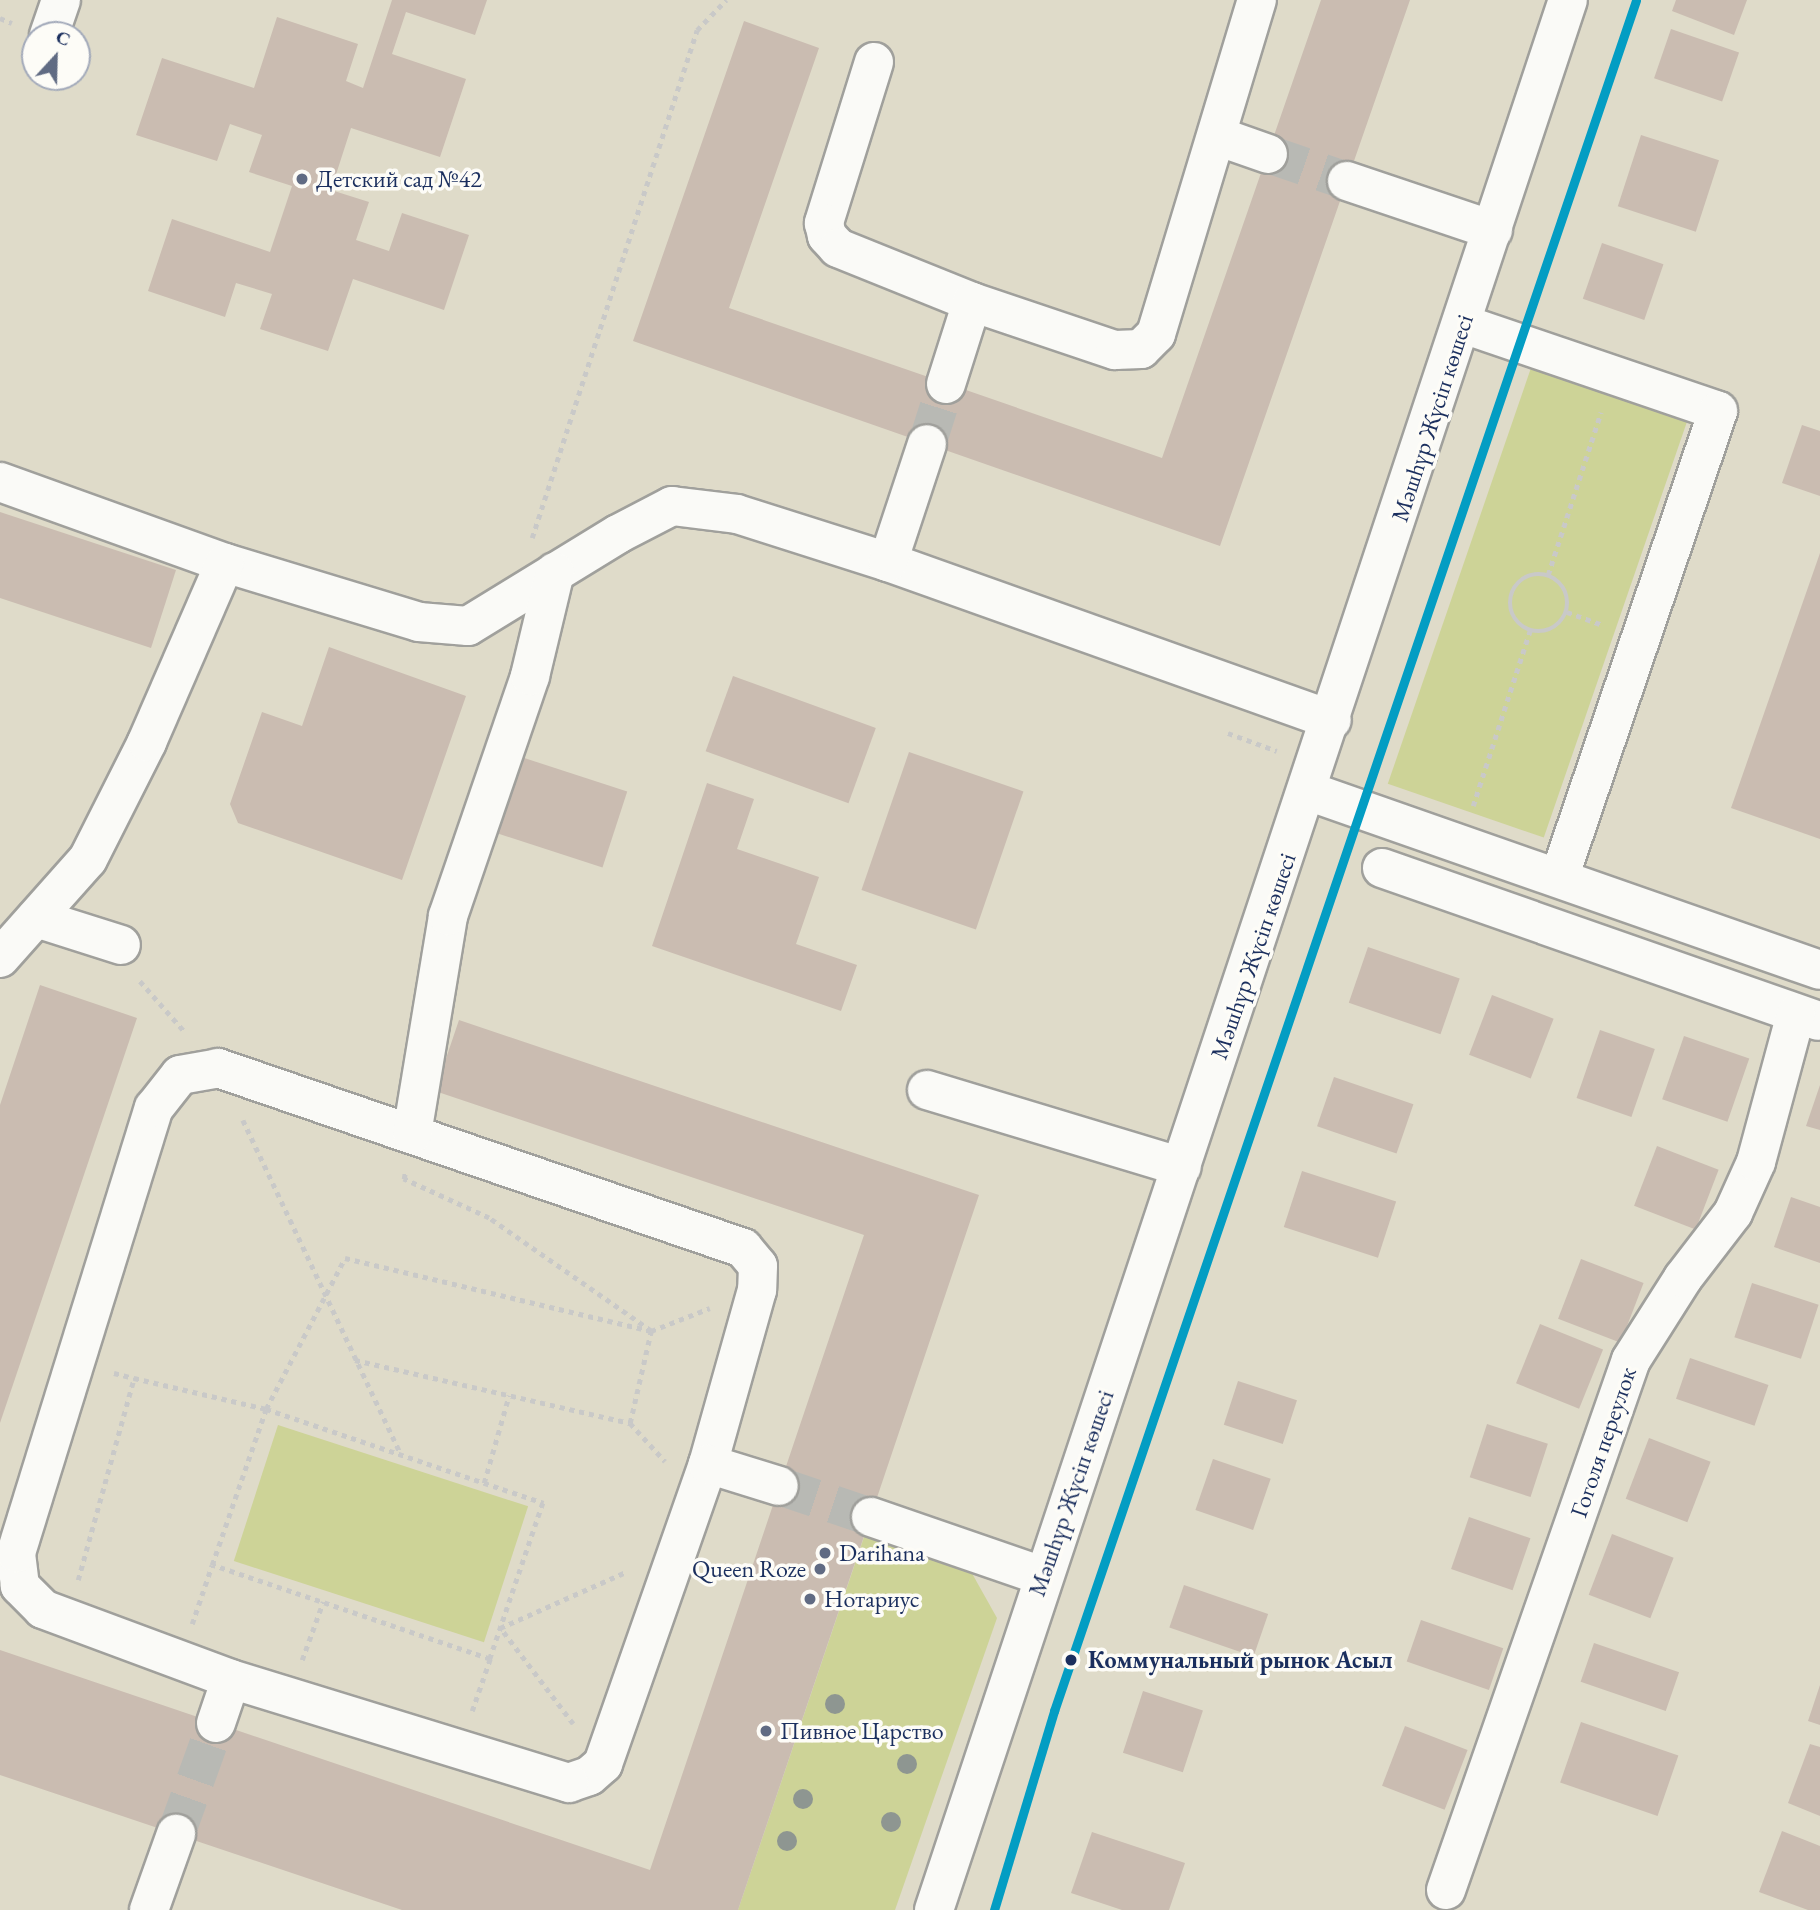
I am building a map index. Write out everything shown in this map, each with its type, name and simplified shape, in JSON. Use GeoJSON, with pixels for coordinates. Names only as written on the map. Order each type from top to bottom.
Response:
{"type":"FeatureCollection","features":[{"type":"Feature","properties":{"kind":"street"},"geometry":{"type":"LineString","coordinates":[[54,21],[61,0]]}},
{"type":"Feature","properties":{"kind":"street"},"geometry":{"type":"LineString","coordinates":[[874,62],[824,223],[827,236],[838,248],[972,302],[1115,350],[1141,349],[1156,334],[1257,0]]}},
{"type":"Feature","properties":{"kind":"street","name":"Мәшһүр Жүсіп көшесі"},"geometry":{"type":"LineString","coordinates":[[934,1910],[1042,1576],[1332,720],[1568,0]]}},
{"type":"Feature","properties":{"kind":"street"},"geometry":{"type":"LineString","coordinates":[[1217,135],[1268,154]]}},
{"type":"Feature","properties":{"kind":"street"},"geometry":{"type":"LineString","coordinates":[[1348,181],[1493,230]]}},
{"type":"Feature","properties":{"kind":"street"},"geometry":{"type":"LineString","coordinates":[[946,384],[972,302]]}},
{"type":"Feature","properties":{"kind":"street"},"geometry":{"type":"LineString","coordinates":[[1463,324],[1718,411],[1559,877]]}},
{"type":"Feature","properties":{"kind":"street"},"geometry":{"type":"LineString","coordinates":[[888,562],[927,444]]}},
{"type":"Feature","properties":{"kind":"street"},"geometry":{"type":"LineString","coordinates":[[0,481],[225,563],[419,622],[468,626],[555,572],[672,506],[737,514],[888,562],[1332,720]]}},
{"type":"Feature","properties":{"kind":"street"},"geometry":{"type":"LineString","coordinates":[[0,958],[88,859],[147,742],[225,563]]}},
{"type":"Feature","properties":{"kind":"street"},"geometry":{"type":"LineString","coordinates":[[412,1134],[448,916],[530,676],[555,572]]}},
{"type":"Feature","properties":{"kind":"street"},"geometry":{"type":"LineString","coordinates":[[1308,791],[1820,970]]}},
{"type":"Feature","properties":{"kind":"street"},"geometry":{"type":"LineString","coordinates":[[1382,868],[1808,1018]]}},
{"type":"Feature","properties":{"kind":"street"},"geometry":{"type":"LineString","coordinates":[[36,918],[129,961]]}},
{"type":"Feature","properties":{"kind":"street","name":"Гоголя переулок"},"geometry":{"type":"LineString","coordinates":[[1447,1890],[1631,1360],[1683,1278],[1733,1213],[1756,1162],[1808,1018]]}},
{"type":"Feature","properties":{"kind":"street"},"geometry":{"type":"LineString","coordinates":[[218,1068],[743,1248],[758,1266],[757,1290],[708,1464],[603,1764],[589,1776],[569,1783],[231,1679],[43,1609],[19,1586],[16,1553],[154,1108],[180,1075],[218,1068]]}},
{"type":"Feature","properties":{"kind":"street"},"geometry":{"type":"LineString","coordinates":[[928,1090],[1182,1167]]}},
{"type":"Feature","properties":{"kind":"street"},"geometry":{"type":"LineString","coordinates":[[708,1464],[779,1486]]}},
{"type":"Feature","properties":{"kind":"street"},"geometry":{"type":"LineString","coordinates":[[871,1517],[1042,1576]]}},
{"type":"Feature","properties":{"kind":"street"},"geometry":{"type":"LineString","coordinates":[[216,1723],[231,1679]]}},
{"type":"Feature","properties":{"kind":"street"},"geometry":{"type":"LineString","coordinates":[[149,1910],[176,1834]]}},
{"type":"Feature","properties":{"kind":"path"},"geometry":{"type":"LineString","coordinates":[[512,599],[697,30],[726,0]]}},
{"type":"Feature","properties":{"kind":"path"},"geometry":{"type":"LineString","coordinates":[[1548,575],[1613,374]]}},
{"type":"Feature","properties":{"kind":"path"},"geometry":{"type":"LineString","coordinates":[[1548,575],[1566,591],[1568,610],[1550,631],[1530,631],[1511,612],[1511,592],[1524,578],[1548,575]]}},
{"type":"Feature","properties":{"kind":"path"},"geometry":{"type":"LineString","coordinates":[[1471,812],[1530,631]]}},
{"type":"Feature","properties":{"kind":"path"},"geometry":{"type":"LineString","coordinates":[[1228,733],[1281,753]]}},
{"type":"Feature","properties":{"kind":"path"},"geometry":{"type":"LineString","coordinates":[[129,961],[218,1068],[401,1454]]}},
{"type":"Feature","properties":{"kind":"path"},"geometry":{"type":"LineString","coordinates":[[412,1134],[404,1179],[489,1218],[651,1331]]}},
{"type":"Feature","properties":{"kind":"path"},"geometry":{"type":"LineString","coordinates":[[180,1660],[266,1409],[345,1258],[651,1331],[757,1290]]}},
{"type":"Feature","properties":{"kind":"path"},"geometry":{"type":"LineString","coordinates":[[355,1360],[630,1423],[651,1331]]}},
{"type":"Feature","properties":{"kind":"path"},"geometry":{"type":"LineString","coordinates":[[68,1618],[134,1378],[266,1409],[401,1454],[542,1503],[459,1749]]}},
{"type":"Feature","properties":{"kind":"path"},"geometry":{"type":"LineString","coordinates":[[484,1483],[509,1395]]}},
{"type":"Feature","properties":{"kind":"path"},"geometry":{"type":"LineString","coordinates":[[500,1628],[678,1548]]}},
{"type":"Feature","properties":{"kind":"path"},"geometry":{"type":"LineString","coordinates":[[212,1565],[490,1659]]}},
{"type":"Feature","properties":{"kind":"path"},"geometry":{"type":"LineString","coordinates":[[289,1696],[323,1602]]}},
{"type":"Feature","properties":{"kind":"path"},"geometry":{"type":"LineString","coordinates":[[500,1628],[603,1764]]}},
{"type":"Feature","properties":{"kind":"green space"},"geometry":{"type":"Polygon","coordinates":[[[1532,365],[1688,419],[1544,838],[1388,784],[1532,365]]]}},
{"type":"Feature","properties":{"kind":"green space"},"geometry":{"type":"Polygon","coordinates":[[[278,1425],[528,1506],[484,1642],[234,1561],[278,1425]]]}},
{"type":"Feature","properties":{"kind":"green space"},"geometry":{"type":"Polygon","coordinates":[[[865,1534],[969,1568],[997,1618],[895,1910],[738,1910],[865,1534]]]}},
{"type":"Feature","properties":{"kind":"building","name":"Детский сад №42"},"geometry":{"type":"Polygon","coordinates":[[[392,0],[487,0],[475,35],[406,12],[392,54],[466,79],[440,157],[351,128],[331,190],[369,202],[356,240],[389,251],[402,213],[469,235],[444,310],[353,279],[328,351],[260,329],[272,294],[236,283],[225,317],[148,291],[172,219],[270,252],[292,186],[249,172],[262,135],[230,124],[217,161],[136,135],[162,58],[254,88],[277,17],[358,44],[346,81],[363,88],[392,0]]]}},
{"type":"Feature","properties":{"kind":"building"},"geometry":{"type":"Polygon","coordinates":[[[1321,0],[1410,0],[1220,546],[633,341],[744,21],[819,48],[729,308],[1162,458],[1321,0]]]}},
{"type":"Feature","properties":{"kind":"building"},"geometry":{"type":"Polygon","coordinates":[[[1676,0],[1747,0],[1734,35],[1672,11],[1676,0]]]}},
{"type":"Feature","properties":{"kind":"building"},"geometry":{"type":"Polygon","coordinates":[[[1671,29],[1739,52],[1722,102],[1654,78],[1671,29]]]}},
{"type":"Feature","properties":{"kind":"building"},"geometry":{"type":"Polygon","coordinates":[[[1641,135],[1719,160],[1696,232],[1618,206],[1641,135]]]}},
{"type":"Feature","properties":{"kind":"building"},"geometry":{"type":"Polygon","coordinates":[[[1602,243],[1663,264],[1644,320],[1583,299],[1602,243]]]}},
{"type":"Feature","properties":{"kind":"building"},"geometry":{"type":"Polygon","coordinates":[[[1802,425],[1820,431],[1820,496],[1782,483],[1802,425]]]}},
{"type":"Feature","properties":{"kind":"building"},"geometry":{"type":"Polygon","coordinates":[[[0,512],[176,570],[151,648],[0,598],[0,512]]]}},
{"type":"Feature","properties":{"kind":"building"},"geometry":{"type":"Polygon","coordinates":[[[1820,553],[1820,839],[1731,808],[1820,553]]]}},
{"type":"Feature","properties":{"kind":"building"},"geometry":{"type":"Polygon","coordinates":[[[329,647],[466,696],[402,880],[238,823],[230,804],[262,712],[302,726],[329,647]]]}},
{"type":"Feature","properties":{"kind":"building"},"geometry":{"type":"Polygon","coordinates":[[[733,676],[876,728],[848,803],[706,751],[733,676]]]}},
{"type":"Feature","properties":{"kind":"building"},"geometry":{"type":"Polygon","coordinates":[[[909,752],[1023,791],[976,929],[861,890],[909,752]]]}},
{"type":"Feature","properties":{"kind":"building"},"geometry":{"type":"Polygon","coordinates":[[[515,755],[627,791],[603,868],[490,831],[515,755]]]}},
{"type":"Feature","properties":{"kind":"building"},"geometry":{"type":"Polygon","coordinates":[[[707,783],[754,799],[737,849],[819,877],[796,944],[857,965],[841,1011],[652,946],[707,783]]]}},
{"type":"Feature","properties":{"kind":"building"},"geometry":{"type":"Polygon","coordinates":[[[1368,947],[1460,979],[1441,1034],[1349,1003],[1368,947]]]}},
{"type":"Feature","properties":{"kind":"building"},"geometry":{"type":"Polygon","coordinates":[[[40,985],[137,1018],[0,1423],[0,1105],[40,985]]]}},
{"type":"Feature","properties":{"kind":"building"},"geometry":{"type":"Polygon","coordinates":[[[1492,995],[1554,1019],[1531,1078],[1469,1055],[1492,995]]]}},
{"type":"Feature","properties":{"kind":"building"},"geometry":{"type":"Polygon","coordinates":[[[459,1020],[979,1195],[738,1910],[402,1910],[0,1775],[0,1650],[650,1870],[864,1235],[435,1091],[459,1020]]]}},
{"type":"Feature","properties":{"kind":"building"},"geometry":{"type":"Polygon","coordinates":[[[1600,1030],[1655,1049],[1631,1117],[1577,1098],[1600,1030]]]}},
{"type":"Feature","properties":{"kind":"building"},"geometry":{"type":"Polygon","coordinates":[[[1684,1036],[1749,1058],[1727,1122],[1662,1099],[1684,1036]]]}},
{"type":"Feature","properties":{"kind":"building"},"geometry":{"type":"Polygon","coordinates":[[[1334,1077],[1413,1104],[1396,1154],[1317,1126],[1334,1077]]]}},
{"type":"Feature","properties":{"kind":"building"},"geometry":{"type":"Polygon","coordinates":[[[1820,1085],[1820,1130],[1806,1126],[1820,1085]]]}},
{"type":"Feature","properties":{"kind":"building"},"geometry":{"type":"Polygon","coordinates":[[[1657,1146],[1719,1170],[1696,1229],[1634,1206],[1657,1146]]]}},
{"type":"Feature","properties":{"kind":"building"},"geometry":{"type":"Polygon","coordinates":[[[1302,1171],[1396,1202],[1378,1258],[1284,1227],[1302,1171]]]}},
{"type":"Feature","properties":{"kind":"building"},"geometry":{"type":"Polygon","coordinates":[[[1791,1197],[1820,1207],[1820,1263],[1774,1247],[1791,1197]]]}},
{"type":"Feature","properties":{"kind":"building"},"geometry":{"type":"Polygon","coordinates":[[[1581,1259],[1644,1283],[1621,1343],[1558,1319],[1581,1259]]]}},
{"type":"Feature","properties":{"kind":"building"},"geometry":{"type":"Polygon","coordinates":[[[1752,1283],[1819,1305],[1801,1359],[1734,1337],[1752,1283]]]}},
{"type":"Feature","properties":{"kind":"building"},"geometry":{"type":"Polygon","coordinates":[[[1540,1324],[1603,1349],[1579,1409],[1516,1383],[1540,1324]]]}},
{"type":"Feature","properties":{"kind":"building"},"geometry":{"type":"Polygon","coordinates":[[[1690,1358],[1768,1385],[1754,1426],[1676,1399],[1690,1358]]]}},
{"type":"Feature","properties":{"kind":"building"},"geometry":{"type":"Polygon","coordinates":[[[1238,1381],[1297,1400],[1283,1444],[1224,1425],[1238,1381]]]}},
{"type":"Feature","properties":{"kind":"building"},"geometry":{"type":"Polygon","coordinates":[[[1487,1424],[1548,1444],[1531,1497],[1470,1477],[1487,1424]]]}},
{"type":"Feature","properties":{"kind":"building"},"geometry":{"type":"Polygon","coordinates":[[[1649,1438],[1711,1462],[1687,1522],[1626,1499],[1649,1438]]]}},
{"type":"Feature","properties":{"kind":"building"},"geometry":{"type":"Polygon","coordinates":[[[1213,1459],[1271,1479],[1253,1530],[1195,1510],[1213,1459]]]}},
{"type":"Feature","properties":{"kind":"building"},"geometry":{"type":"Polygon","coordinates":[[[1469,1517],[1530,1538],[1513,1590],[1451,1569],[1469,1517]]]}},
{"type":"Feature","properties":{"kind":"building"},"geometry":{"type":"Polygon","coordinates":[[[1612,1534],[1674,1558],[1650,1618],[1589,1595],[1612,1534]]]}},
{"type":"Feature","properties":{"kind":"building"},"geometry":{"type":"Polygon","coordinates":[[[1184,1585],[1268,1614],[1254,1657],[1169,1628],[1184,1585]]]}},
{"type":"Feature","properties":{"kind":"building"},"geometry":{"type":"Polygon","coordinates":[[[1421,1620],[1503,1648],[1489,1690],[1407,1662],[1421,1620]]]}},
{"type":"Feature","properties":{"kind":"building"},"geometry":{"type":"Polygon","coordinates":[[[1594,1643],[1679,1672],[1666,1711],[1581,1682],[1594,1643]]]}},
{"type":"Feature","properties":{"kind":"building"},"geometry":{"type":"Polygon","coordinates":[[[1820,1685],[1820,1725],[1808,1721],[1820,1685]]]}},
{"type":"Feature","properties":{"kind":"building"},"geometry":{"type":"Polygon","coordinates":[[[1143,1691],[1203,1710],[1183,1772],[1123,1753],[1143,1691]]]}},
{"type":"Feature","properties":{"kind":"building"},"geometry":{"type":"Polygon","coordinates":[[[1581,1722],[1678,1756],[1658,1816],[1560,1783],[1581,1722]]]}},
{"type":"Feature","properties":{"kind":"building"},"geometry":{"type":"Polygon","coordinates":[[[1405,1726],[1468,1750],[1445,1810],[1382,1786],[1405,1726]]]}},
{"type":"Feature","properties":{"kind":"building"},"geometry":{"type":"Polygon","coordinates":[[[1810,1744],[1820,1747],[1820,1816],[1788,1803],[1810,1744]]]}},
{"type":"Feature","properties":{"kind":"building"},"geometry":{"type":"Polygon","coordinates":[[[1782,1831],[1820,1846],[1820,1910],[1808,1910],[1759,1892],[1782,1831]]]}},
{"type":"Feature","properties":{"kind":"building"},"geometry":{"type":"Polygon","coordinates":[[[1092,1832],[1185,1863],[1169,1910],[1122,1910],[1071,1893],[1092,1832]]]}},
{"type":"Feature","properties":{"kind":"tunnel"},"geometry":{"type":"LineString","coordinates":[[1268,154],[1347,181]]}},
{"type":"Feature","properties":{"kind":"tunnel"},"geometry":{"type":"LineString","coordinates":[[927,444],[946,384]]}},
{"type":"Feature","properties":{"kind":"tunnel"},"geometry":{"type":"LineString","coordinates":[[779,1486],[871,1517]]}},
{"type":"Feature","properties":{"kind":"tunnel"},"geometry":{"type":"LineString","coordinates":[[176,1834],[216,1723]]}},
{"type":"Feature","properties":{"kind":"transit line"},"geometry":{"type":"LineString","coordinates":[[994,1910],[1054,1711],[1636,0]]}},
{"type":"Feature","properties":{"kind":"place","name":"Детский сад №42"},"geometry":{"type":"Point","coordinates":[302,179]}},
{"type":"Feature","properties":{"kind":"place","name":"Darihana"},"geometry":{"type":"Point","coordinates":[825,1553]}},
{"type":"Feature","properties":{"kind":"place","name":"Queen Roze"},"geometry":{"type":"Point","coordinates":[820,1569]}},
{"type":"Feature","properties":{"kind":"place","name":"Нотариус"},"geometry":{"type":"Point","coordinates":[810,1599]}},
{"type":"Feature","properties":{"kind":"place","name":"Коммунальный рынок Асыл"},"geometry":{"type":"Point","coordinates":[1071,1660]}},
{"type":"Feature","properties":{"kind":"place","name":"Пивное Царство"},"geometry":{"type":"Point","coordinates":[766,1731]}}]}
